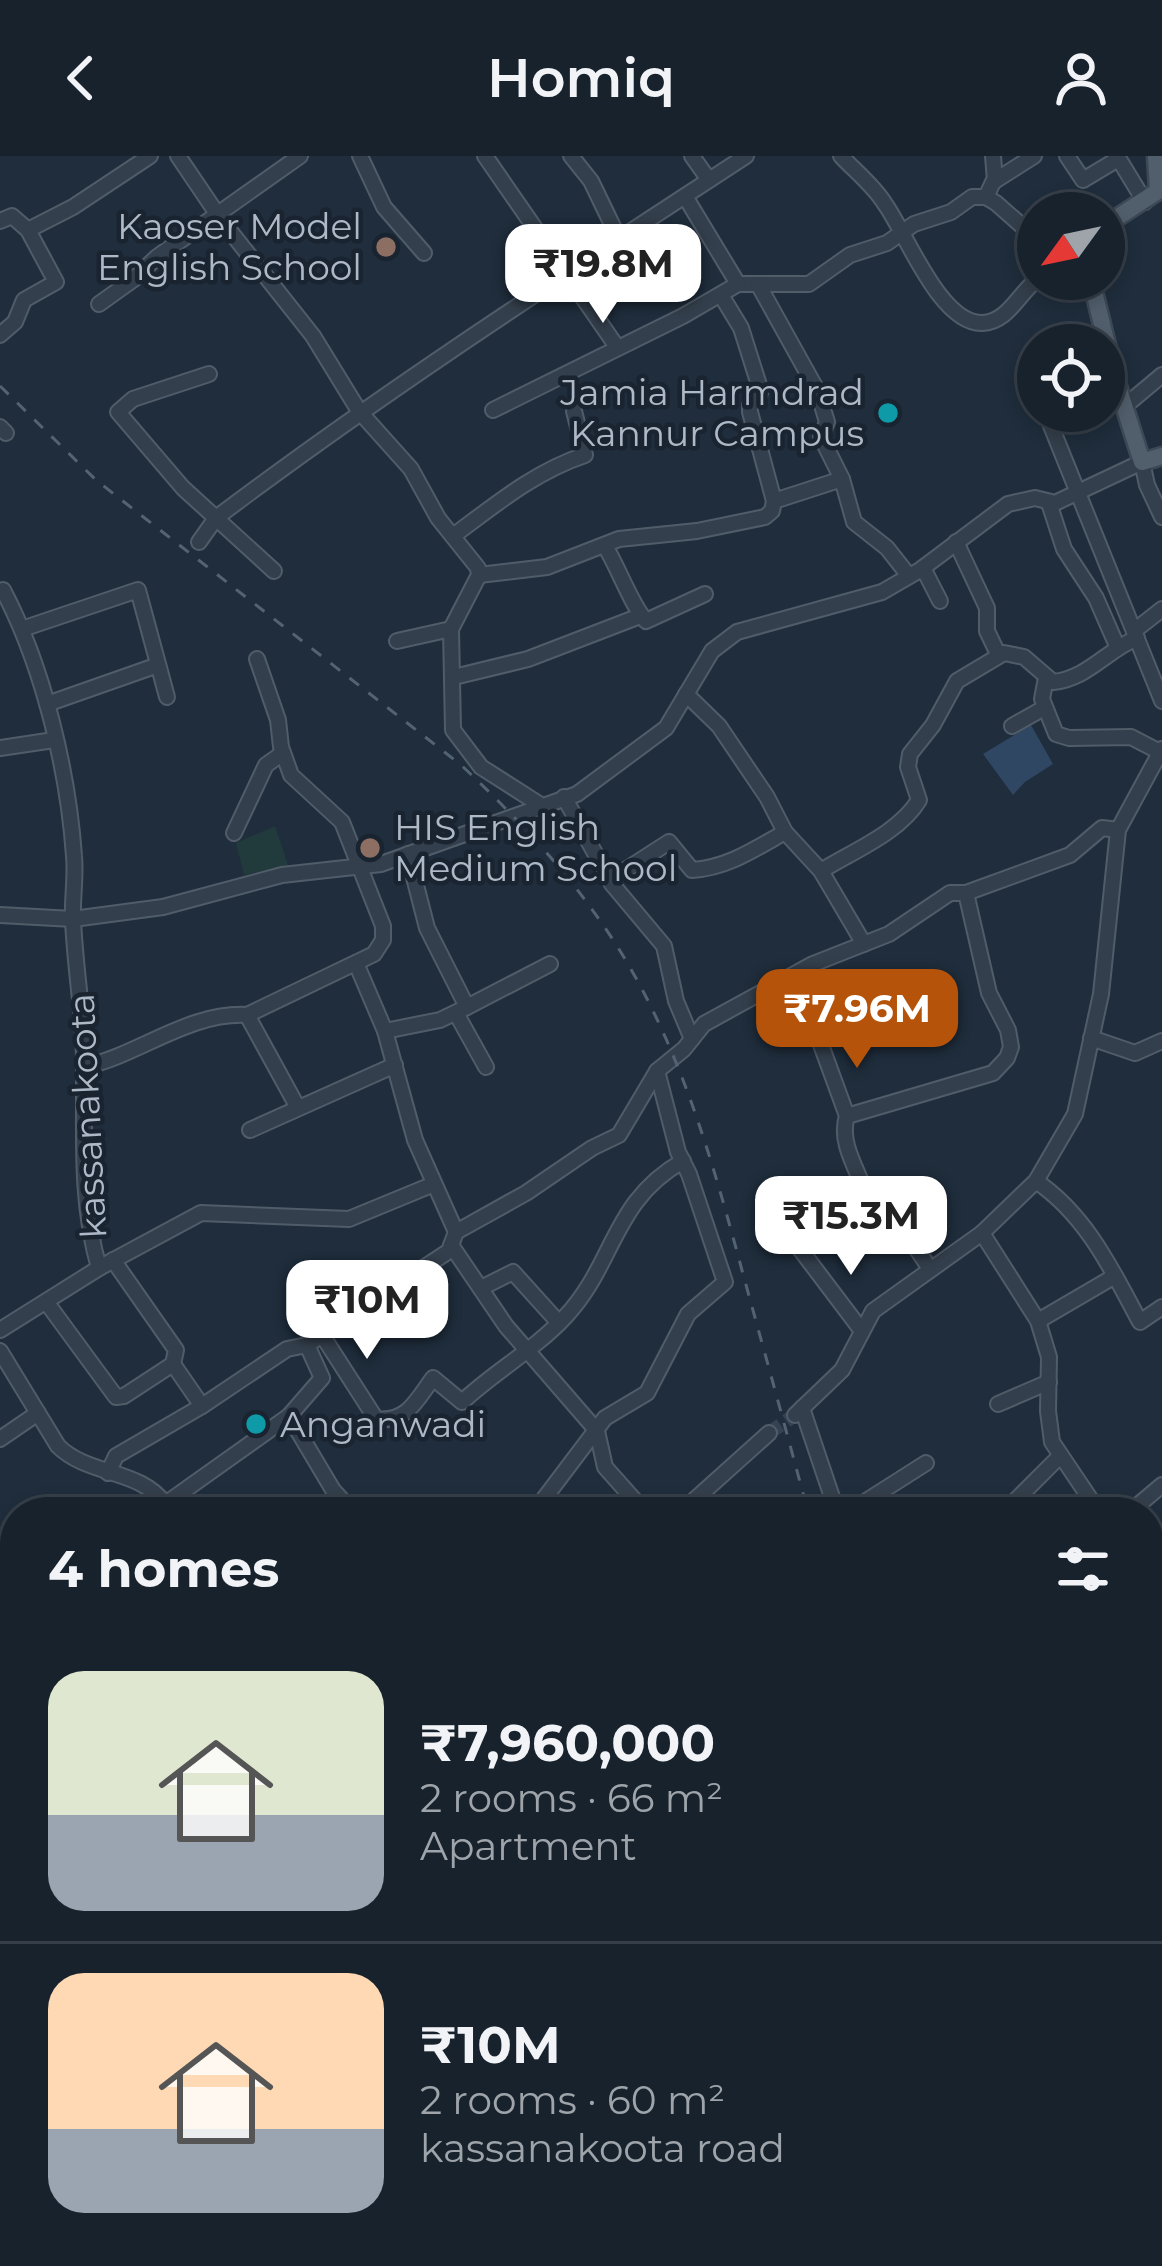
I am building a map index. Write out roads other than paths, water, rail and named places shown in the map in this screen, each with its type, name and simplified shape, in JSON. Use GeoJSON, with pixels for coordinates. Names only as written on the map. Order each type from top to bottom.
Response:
{"type":"FeatureCollection","features":[{"type":"Feature","properties":{"kind":"main road"},"geometry":{"type":"LineString","coordinates":[[1125,214],[1160,186],[1156,156]]}},
{"type":"Feature","properties":{"kind":"main road"},"geometry":{"type":"LineString","coordinates":[[1125,406],[1142,462],[1162,456]]}},
{"type":"Feature","properties":{"kind":"street"},"geometry":{"type":"LineString","coordinates":[[28,230],[73,207],[150,156]]}},
{"type":"Feature","properties":{"kind":"street"},"geometry":{"type":"LineString","coordinates":[[178,156],[313,335],[359,411],[411,469],[478,568],[479,575],[451,629],[455,734],[481,767],[539,804]]}},
{"type":"Feature","properties":{"kind":"street"},"geometry":{"type":"LineString","coordinates":[[99,304],[157,256],[300,156]]}},
{"type":"Feature","properties":{"kind":"street"},"geometry":{"type":"LineString","coordinates":[[360,156],[385,207],[424,253]]}},
{"type":"Feature","properties":{"kind":"street"},"geometry":{"type":"LineString","coordinates":[[485,156],[617,347]]}},
{"type":"Feature","properties":{"kind":"street"},"geometry":{"type":"LineString","coordinates":[[571,156],[591,181],[618,236]]}},
{"type":"Feature","properties":{"kind":"street"},"geometry":{"type":"LineString","coordinates":[[692,156],[710,180]]}},
{"type":"Feature","properties":{"kind":"street"},"geometry":{"type":"LineString","coordinates":[[200,542],[216,518],[359,411],[618,236],[686,198],[746,156]]}},
{"type":"Feature","properties":{"kind":"street"},"geometry":{"type":"LineString","coordinates":[[841,156],[885,202],[947,306],[968,320],[984,323],[1019,300]]}},
{"type":"Feature","properties":{"kind":"street"},"geometry":{"type":"LineString","coordinates":[[994,156],[995,181]]}},
{"type":"Feature","properties":{"kind":"street"},"geometry":{"type":"LineString","coordinates":[[986,197],[995,181],[1034,156]]}},
{"type":"Feature","properties":{"kind":"street"},"geometry":{"type":"LineString","coordinates":[[1067,156],[1083,180],[1118,157],[1145,202]]}},
{"type":"Feature","properties":{"kind":"street"},"geometry":{"type":"LineString","coordinates":[[493,410],[737,284],[809,284],[850,255],[887,243],[914,224],[951,212],[965,200],[986,197],[1017,223]]}},
{"type":"Feature","properties":{"kind":"street"},"geometry":{"type":"LineString","coordinates":[[686,198],[737,284]]}},
{"type":"Feature","properties":{"kind":"street"},"geometry":{"type":"LineString","coordinates":[[0,221],[12,216],[28,230],[56,282],[24,300],[15,322],[0,335]]}},
{"type":"Feature","properties":{"kind":"street"},"geometry":{"type":"LineString","coordinates":[[758,284],[818,392],[827,422],[821,437],[842,478],[854,522],[916,572],[940,601]]}},
{"type":"Feature","properties":{"kind":"street"},"geometry":{"type":"LineString","coordinates":[[479,575],[547,567],[619,539],[697,531],[765,517],[772,511],[774,501],[750,412],[759,385],[741,328],[722,295]]}},
{"type":"Feature","properties":{"kind":"street"},"geometry":{"type":"LineString","coordinates":[[209,374],[133,399],[118,412],[183,488],[274,571]]}},
{"type":"Feature","properties":{"kind":"street"},"geometry":{"type":"LineString","coordinates":[[1125,406],[1162,375]]}},
{"type":"Feature","properties":{"kind":"street"},"geometry":{"type":"LineString","coordinates":[[452,536],[552,466],[585,455],[574,411]]}},
{"type":"Feature","properties":{"kind":"street"},"geometry":{"type":"LineString","coordinates":[[1053,432],[1162,701]]}},
{"type":"Feature","properties":{"kind":"street"},"geometry":{"type":"LineString","coordinates":[[0,915],[73,919],[163,907],[282,875],[358,866],[408,854],[577,794],[666,728],[712,651],[737,632],[882,592],[1008,504],[1076,495],[1142,462],[1162,517]]}},
{"type":"Feature","properties":{"kind":"street"},"geometry":{"type":"LineString","coordinates":[[774,501],[842,478]]}},
{"type":"Feature","properties":{"kind":"street"},"geometry":{"type":"LineString","coordinates":[[1048,502],[1064,549],[1096,598],[1117,646]]}},
{"type":"Feature","properties":{"kind":"street"},"geometry":{"type":"LineString","coordinates":[[956,542],[987,608],[986,631],[998,654]]}},
{"type":"Feature","properties":{"kind":"street"},"geometry":{"type":"LineString","coordinates":[[605,546],[640,616]]}},
{"type":"Feature","properties":{"kind":"street","name":"kassanakoota"},"geometry":{"type":"LineString","coordinates":[[0,592],[3,590],[22,629],[47,704],[74,857],[73,919],[84,1067],[83,1175],[90,1237],[106,1264],[0,1330]]}},
{"type":"Feature","properties":{"kind":"street"},"geometry":{"type":"LineString","coordinates":[[22,629],[138,590],[167,697]]}},
{"type":"Feature","properties":{"kind":"street"},"geometry":{"type":"LineString","coordinates":[[454,677],[528,659],[640,616],[652,621],[706,594]]}},
{"type":"Feature","properties":{"kind":"street"},"geometry":{"type":"LineString","coordinates":[[820,871],[914,808],[919,800],[908,766],[910,754],[934,725],[957,681],[998,654],[1024,657],[1046,678],[1064,681],[1096,665],[1162,609]]}},
{"type":"Feature","properties":{"kind":"street"},"geometry":{"type":"LineString","coordinates":[[397,641],[451,629]]}},
{"type":"Feature","properties":{"kind":"street"},"geometry":{"type":"LineString","coordinates":[[84,1067],[171,1031],[232,1014],[247,1016],[374,954],[383,940],[382,926],[342,822],[291,775],[257,659]]}},
{"type":"Feature","properties":{"kind":"street"},"geometry":{"type":"LineString","coordinates":[[47,704],[158,665]]}},
{"type":"Feature","properties":{"kind":"street"},"geometry":{"type":"LineString","coordinates":[[831,1497],[799,1412],[842,1370],[873,1311],[982,1233],[1036,1181],[1075,1114],[1101,994],[1118,830],[1161,750],[1131,737],[1056,734],[1044,708],[1046,678]]}},
{"type":"Feature","properties":{"kind":"street"},"geometry":{"type":"LineString","coordinates":[[686,694],[718,726],[785,832],[820,871],[864,944]]}},
{"type":"Feature","properties":{"kind":"street"},"geometry":{"type":"LineString","coordinates":[[1012,726],[1044,708]]}},
{"type":"Feature","properties":{"kind":"street"},"geometry":{"type":"LineString","coordinates":[[0,748],[54,740]]}},
{"type":"Feature","properties":{"kind":"street"},"geometry":{"type":"LineString","coordinates":[[234,833],[266,764],[283,753]]}},
{"type":"Feature","properties":{"kind":"street"},"geometry":{"type":"LineString","coordinates":[[564,797],[610,880],[664,946],[676,1001],[692,1039]]}},
{"type":"Feature","properties":{"kind":"street"},"geometry":{"type":"LineString","coordinates":[[108,1473],[116,1456],[287,1349],[307,1345],[449,1251],[454,1238],[592,1148],[619,1136],[657,1071],[704,1024],[813,964],[889,934],[950,893],[965,893],[1070,855],[1102,828],[1118,830]]}},
{"type":"Feature","properties":{"kind":"street"},"geometry":{"type":"LineString","coordinates":[[610,880],[669,842],[692,870],[704,869],[724,864],[785,832]]}},
{"type":"Feature","properties":{"kind":"street"},"geometry":{"type":"LineString","coordinates":[[408,854],[427,928],[486,1067]]}},
{"type":"Feature","properties":{"kind":"street"},"geometry":{"type":"LineString","coordinates":[[847,1116],[993,1073],[1007,1058],[1011,1047],[1008,1030],[989,993],[965,893]]}},
{"type":"Feature","properties":{"kind":"street"},"geometry":{"type":"LineString","coordinates":[[356,963],[385,1031],[415,1140],[454,1238],[481,1288],[527,1353],[597,1431],[605,1467],[632,1497]]}},
{"type":"Feature","properties":{"kind":"street"},"geometry":{"type":"LineString","coordinates":[[385,1031],[440,1020],[550,964]]}},
{"type":"Feature","properties":{"kind":"street"},"geometry":{"type":"LineString","coordinates":[[247,1016],[297,1106]]}},
{"type":"Feature","properties":{"kind":"street"},"geometry":{"type":"LineString","coordinates":[[1091,1038],[1135,1053],[1160,1046]]}},
{"type":"Feature","properties":{"kind":"street"},"geometry":{"type":"LineString","coordinates":[[820,1042],[847,1116],[844,1133],[872,1218]]}},
{"type":"Feature","properties":{"kind":"street"},"geometry":{"type":"LineString","coordinates":[[250,1130],[395,1065]]}},
{"type":"Feature","properties":{"kind":"street"},"geometry":{"type":"LineString","coordinates":[[546,1497],[605,1418],[647,1393],[688,1314],[725,1282],[668,1119],[657,1071]]}},
{"type":"Feature","properties":{"kind":"street"},"geometry":{"type":"LineString","coordinates":[[322,1335],[376,1419],[394,1421],[407,1413],[433,1378],[462,1402],[559,1323],[581,1298],[646,1185],[683,1162]]}},
{"type":"Feature","properties":{"kind":"street"},"geometry":{"type":"LineString","coordinates":[[1036,1181],[1065,1201],[1140,1322],[1162,1307]]}},
{"type":"Feature","properties":{"kind":"street"},"geometry":{"type":"LineString","coordinates":[[47,1303],[116,1397],[124,1396],[173,1364],[176,1350],[106,1264],[201,1213],[349,1219],[434,1184]]}},
{"type":"Feature","properties":{"kind":"street"},"geometry":{"type":"LineString","coordinates":[[862,1331],[794,1241],[794,1231],[884,1219],[902,1229],[930,1268]]}},
{"type":"Feature","properties":{"kind":"street"},"geometry":{"type":"LineString","coordinates":[[982,1233],[1038,1321],[1049,1357],[1052,1442],[1083,1497]]}},
{"type":"Feature","properties":{"kind":"street"},"geometry":{"type":"LineString","coordinates":[[481,1288],[513,1272],[559,1323]]}},
{"type":"Feature","properties":{"kind":"street"},"geometry":{"type":"LineString","coordinates":[[1038,1321],[1115,1276]]}},
{"type":"Feature","properties":{"kind":"street"},"geometry":{"type":"LineString","coordinates":[[175,1497],[289,1415],[322,1378],[307,1345]]}},
{"type":"Feature","properties":{"kind":"street"},"geometry":{"type":"LineString","coordinates":[[0,1351],[70,1457],[151,1486],[156,1497]]}},
{"type":"Feature","properties":{"kind":"street"},"geometry":{"type":"LineString","coordinates":[[173,1364],[202,1406]]}},
{"type":"Feature","properties":{"kind":"street"},"geometry":{"type":"LineString","coordinates":[[998,1404],[1049,1382]]}},
{"type":"Feature","properties":{"kind":"street"},"geometry":{"type":"LineString","coordinates":[[0,1439],[38,1413]]}},
{"type":"Feature","properties":{"kind":"street"},"geometry":{"type":"LineString","coordinates":[[289,1415],[339,1497]]}},
{"type":"Feature","properties":{"kind":"street"},"geometry":{"type":"LineString","coordinates":[[697,1497],[769,1432]]}},
{"type":"Feature","properties":{"kind":"street"},"geometry":{"type":"LineString","coordinates":[[1019,1497],[1060,1456]]}},
{"type":"Feature","properties":{"kind":"street"},"geometry":{"type":"LineString","coordinates":[[873,1497],[926,1463]]}},
{"type":"Feature","properties":{"kind":"water"},"geometry":{"type":"Polygon","coordinates":[[[1031,725],[1053,764],[1013,795],[983,754],[1031,725]]]}},
{"type":"Feature","properties":{"kind":"tunnel"},"geometry":{"type":"LineString","coordinates":[[769,1433],[795,1415]]}},
{"type":"Feature","properties":{"kind":"railway"},"geometry":{"type":"LineString","coordinates":[[0,386],[96,480],[461,765],[529,833],[590,906],[646,996],[695,1112],[804,1497]]}},
{"type":"Feature","properties":{"kind":"place","name":"Kaoser Model English School"},"geometry":{"type":"Point","coordinates":[386,247]}},
{"type":"Feature","properties":{"kind":"place","name":"Jamia Harmdrad Kannur Campus"},"geometry":{"type":"Point","coordinates":[888,413]}},
{"type":"Feature","properties":{"kind":"place","name":"HIS English Medium School"},"geometry":{"type":"Point","coordinates":[370,848]}},
{"type":"Feature","properties":{"kind":"place","name":"Anganwadi"},"geometry":{"type":"Point","coordinates":[256,1424]}}]}
